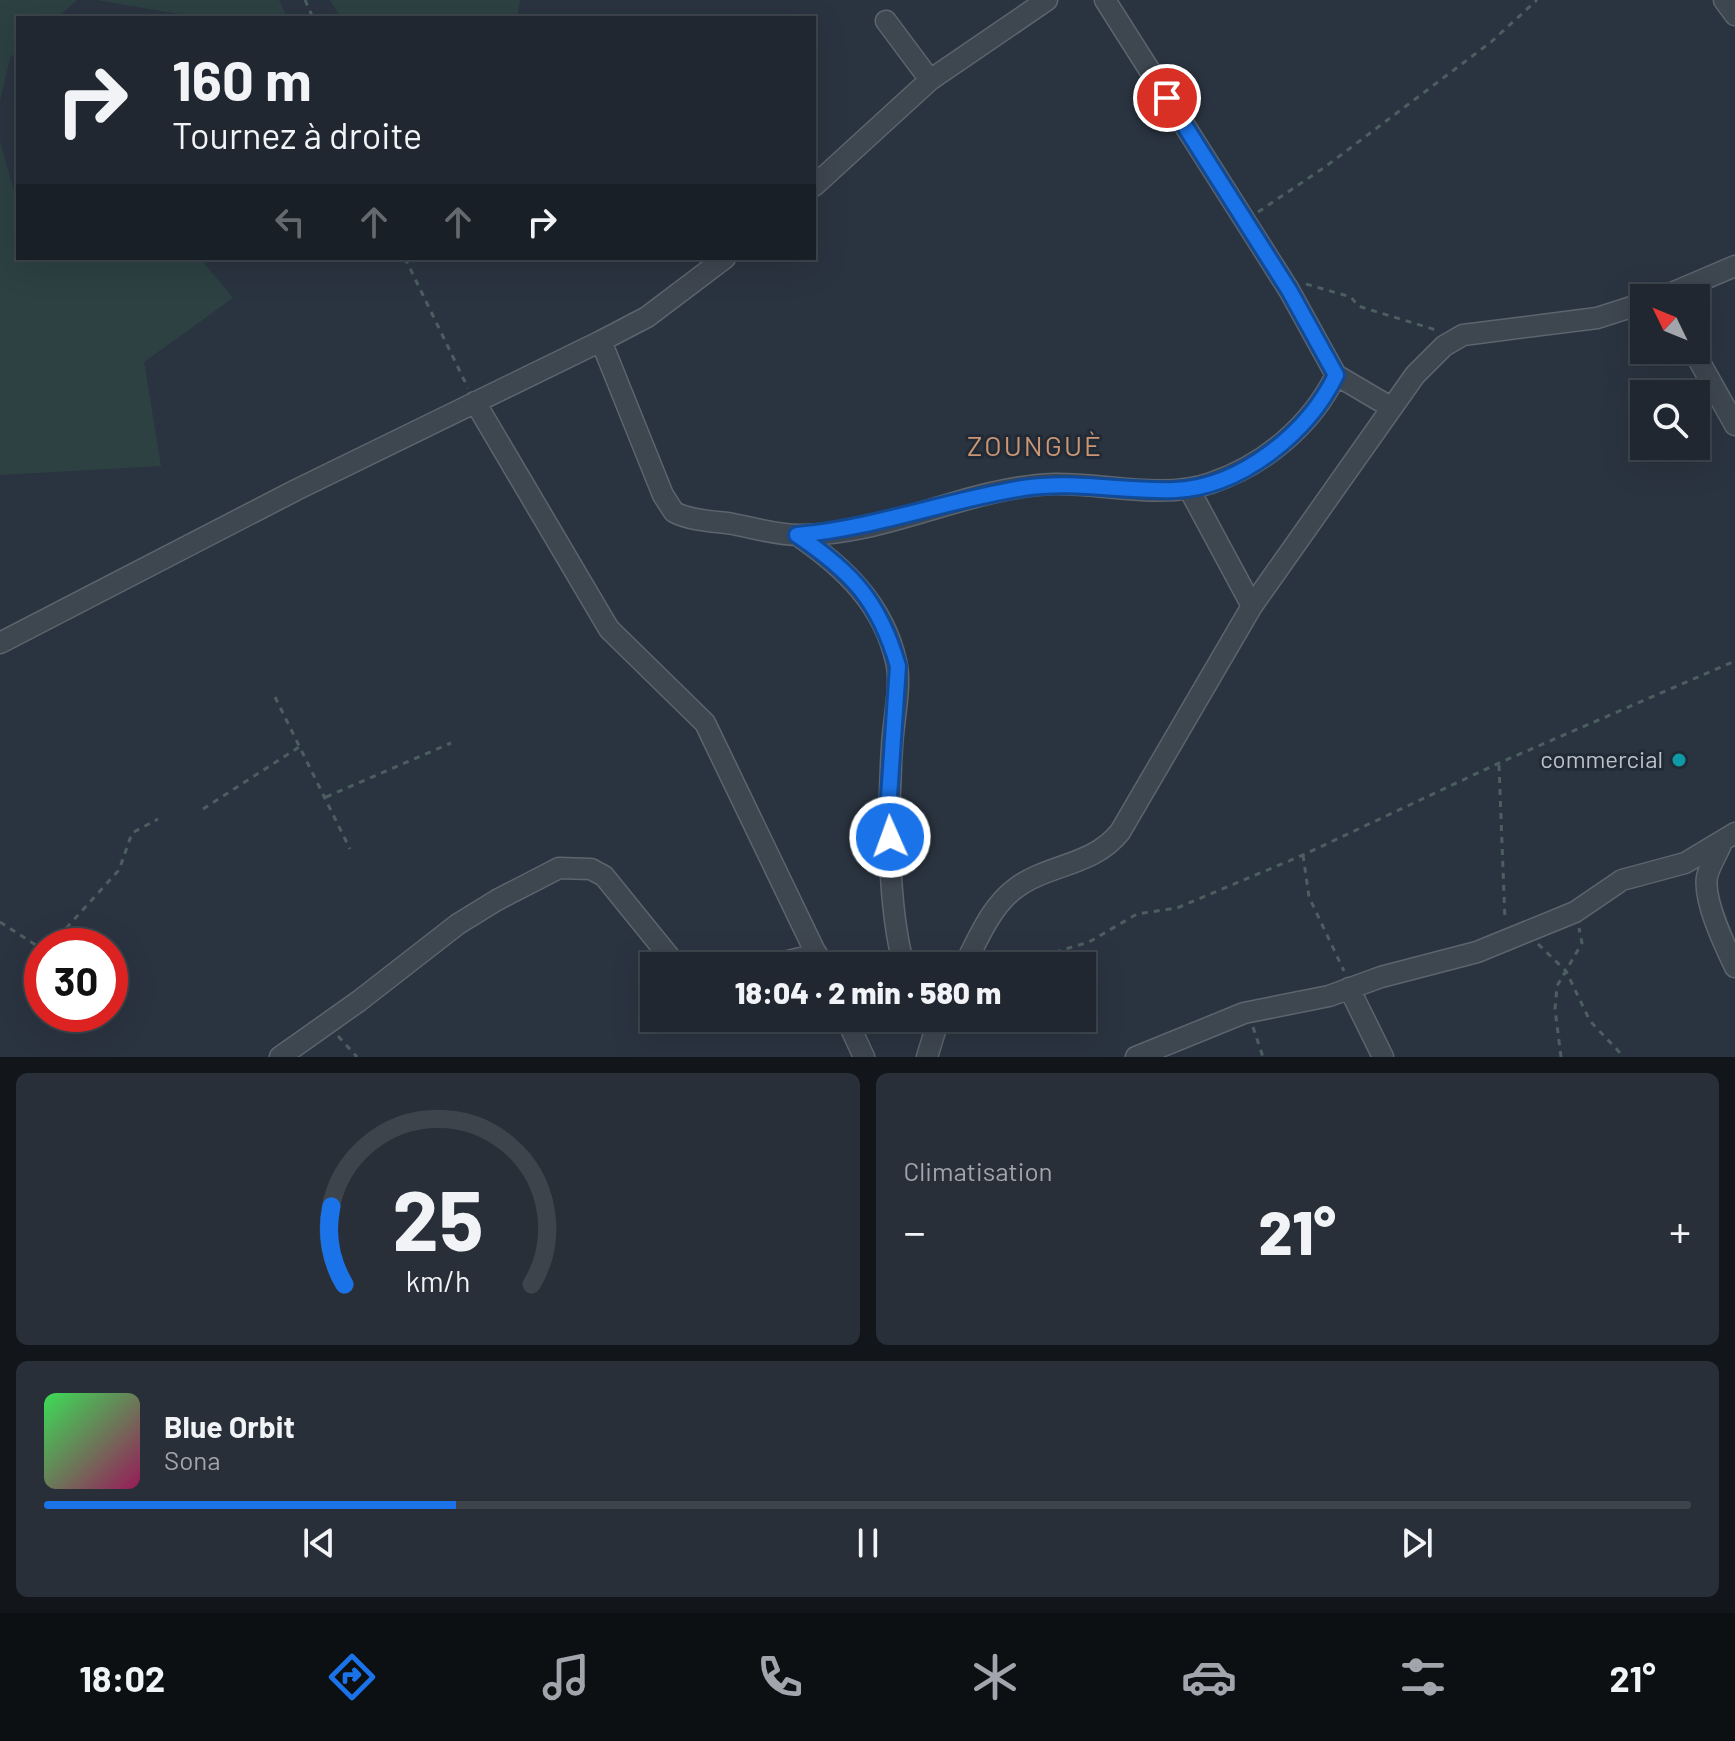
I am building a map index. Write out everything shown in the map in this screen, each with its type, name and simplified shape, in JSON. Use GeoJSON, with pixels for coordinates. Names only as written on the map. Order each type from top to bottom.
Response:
{"type":"FeatureCollection","features":[{"type":"Feature","properties":{"kind":"street"},"geometry":{"type":"LineString","coordinates":[[816,184],[930,80],[1047,0]]}},
{"type":"Feature","properties":{"kind":"street"},"geometry":{"type":"LineString","coordinates":[[1105,0],[1289,290],[1336,375],[1392,408]]}},
{"type":"Feature","properties":{"kind":"street"},"geometry":{"type":"LineString","coordinates":[[1724,0],[1735,15]]}},
{"type":"Feature","properties":{"kind":"street"},"geometry":{"type":"LineString","coordinates":[[886,21],[930,80]]}},
{"type":"Feature","properties":{"kind":"street"},"geometry":{"type":"LineString","coordinates":[[0,643],[647,317],[722,260]]}},
{"type":"Feature","properties":{"kind":"street"},"geometry":{"type":"LineString","coordinates":[[1697,284],[1735,266]]}},
{"type":"Feature","properties":{"kind":"street"},"geometry":{"type":"LineString","coordinates":[[971,952],[983,928],[1007,895],[1019,885],[1096,854],[1120,832],[1252,606],[1415,375],[1444,346],[1463,335],[1597,318],[1630,307]]}},
{"type":"Feature","properties":{"kind":"street"},"geometry":{"type":"LineString","coordinates":[[601,341],[663,495],[674,512],[797,535],[897,519],[1025,487],[1054,484],[1189,489],[1241,469],[1288,439],[1317,407],[1336,375]]}},
{"type":"Feature","properties":{"kind":"street"},"geometry":{"type":"LineString","coordinates":[[1701,364],[1735,425]]}},
{"type":"Feature","properties":{"kind":"street"},"geometry":{"type":"LineString","coordinates":[[475,402],[609,629],[705,723],[815,952]]}},
{"type":"Feature","properties":{"kind":"street"},"geometry":{"type":"LineString","coordinates":[[1189,489],[1252,606]]}},
{"type":"Feature","properties":{"kind":"street"},"geometry":{"type":"LineString","coordinates":[[797,535],[853,577],[869,599],[898,666],[888,812],[901,952]]}},
{"type":"Feature","properties":{"kind":"street"},"geometry":{"type":"LineString","coordinates":[[1136,1057],[1191,1032],[1248,1012],[1329,996],[1527,933],[1575,912],[1622,880],[1685,863],[1729,838]]}},
{"type":"Feature","properties":{"kind":"street"},"geometry":{"type":"LineString","coordinates":[[1729,838],[1707,877],[1708,892],[1735,967]]}},
{"type":"Feature","properties":{"kind":"street"},"geometry":{"type":"LineString","coordinates":[[280,1057],[328,1025],[458,924],[559,868],[591,869],[604,876],[666,952]]}},
{"type":"Feature","properties":{"kind":"street"},"geometry":{"type":"LineString","coordinates":[[1349,988],[1383,1057]]}},
{"type":"Feature","properties":{"kind":"street"},"geometry":{"type":"LineString","coordinates":[[852,1032],[864,1057]]}},
{"type":"Feature","properties":{"kind":"street"},"geometry":{"type":"LineString","coordinates":[[927,1057],[932,1032]]}},
{"type":"Feature","properties":{"kind":"path"},"geometry":{"type":"LineString","coordinates":[[1245,220],[1325,167],[1491,42],[1537,0]]}},
{"type":"Feature","properties":{"kind":"path"},"geometry":{"type":"LineString","coordinates":[[406,260],[475,402]]}},
{"type":"Feature","properties":{"kind":"path"},"geometry":{"type":"LineString","coordinates":[[1289,290],[1310,282],[1351,297],[1358,306],[1431,330],[1463,335]]}},
{"type":"Feature","properties":{"kind":"path"},"geometry":{"type":"LineString","coordinates":[[1056,952],[1089,942],[1137,914],[1177,908],[1303,855],[1499,763],[1735,661]]}},
{"type":"Feature","properties":{"kind":"path"},"geometry":{"type":"LineString","coordinates":[[275,697],[350,849]]}},
{"type":"Feature","properties":{"kind":"path"},"geometry":{"type":"LineString","coordinates":[[324,798],[451,743]]}},
{"type":"Feature","properties":{"kind":"path"},"geometry":{"type":"LineString","coordinates":[[203,809],[299,747]]}},
{"type":"Feature","properties":{"kind":"path"},"geometry":{"type":"LineString","coordinates":[[1499,763],[1505,941]]}},
{"type":"Feature","properties":{"kind":"path"},"geometry":{"type":"LineString","coordinates":[[66,928],[119,870],[132,833],[158,819]]}},
{"type":"Feature","properties":{"kind":"path"},"geometry":{"type":"LineString","coordinates":[[1303,855],[1309,897],[1349,988]]}},
{"type":"Feature","properties":{"kind":"path"},"geometry":{"type":"LineString","coordinates":[[1561,1057],[1555,1009],[1557,986],[1582,943],[1575,912]]}},
{"type":"Feature","properties":{"kind":"path"},"geometry":{"type":"LineString","coordinates":[[0,922],[24,937]]}},
{"type":"Feature","properties":{"kind":"path"},"geometry":{"type":"LineString","coordinates":[[1527,933],[1566,971],[1590,1021],[1624,1057]]}},
{"type":"Feature","properties":{"kind":"path"},"geometry":{"type":"LineString","coordinates":[[1248,1012],[1263,1057]]}},
{"type":"Feature","properties":{"kind":"path"},"geometry":{"type":"LineString","coordinates":[[328,1025],[357,1057]]}},
{"type":"Feature","properties":{"kind":"green space"},"geometry":{"type":"Polygon","coordinates":[[[0,0],[77,0],[59,16],[16,16],[16,53],[10,58],[0,101],[0,0]]]}},
{"type":"Feature","properties":{"kind":"green space"},"geometry":{"type":"Polygon","coordinates":[[[97,0],[279,0],[286,16],[190,16],[97,0]]]}},
{"type":"Feature","properties":{"kind":"green space"},"geometry":{"type":"Polygon","coordinates":[[[330,0],[520,0],[517,16],[340,16],[330,0]]]}},
{"type":"Feature","properties":{"kind":"green space"},"geometry":{"type":"Polygon","coordinates":[[[0,142],[16,199],[16,260],[202,260],[233,298],[144,362],[161,466],[0,475],[0,142]]]}},
{"type":"Feature","properties":{"kind":"place","name":"commercial"},"geometry":{"type":"Point","coordinates":[1679,760]}},
{"type":"Feature","properties":{"kind":"district","name":"ZOUNGUÈ"},"geometry":{"type":"Point","coordinates":[1035,446]}},
{"type":"Feature","properties":{"kind":"route"},"geometry":{"type":"LineString","coordinates":[[890,837],[888,812],[898,666],[892,645],[869,599],[853,577],[797,535],[835,532],[913,516],[1025,487],[1054,484],[1171,490],[1212,483],[1272,452],[1288,439],[1317,407],[1336,375],[1289,290],[1167,98]]}}]}
